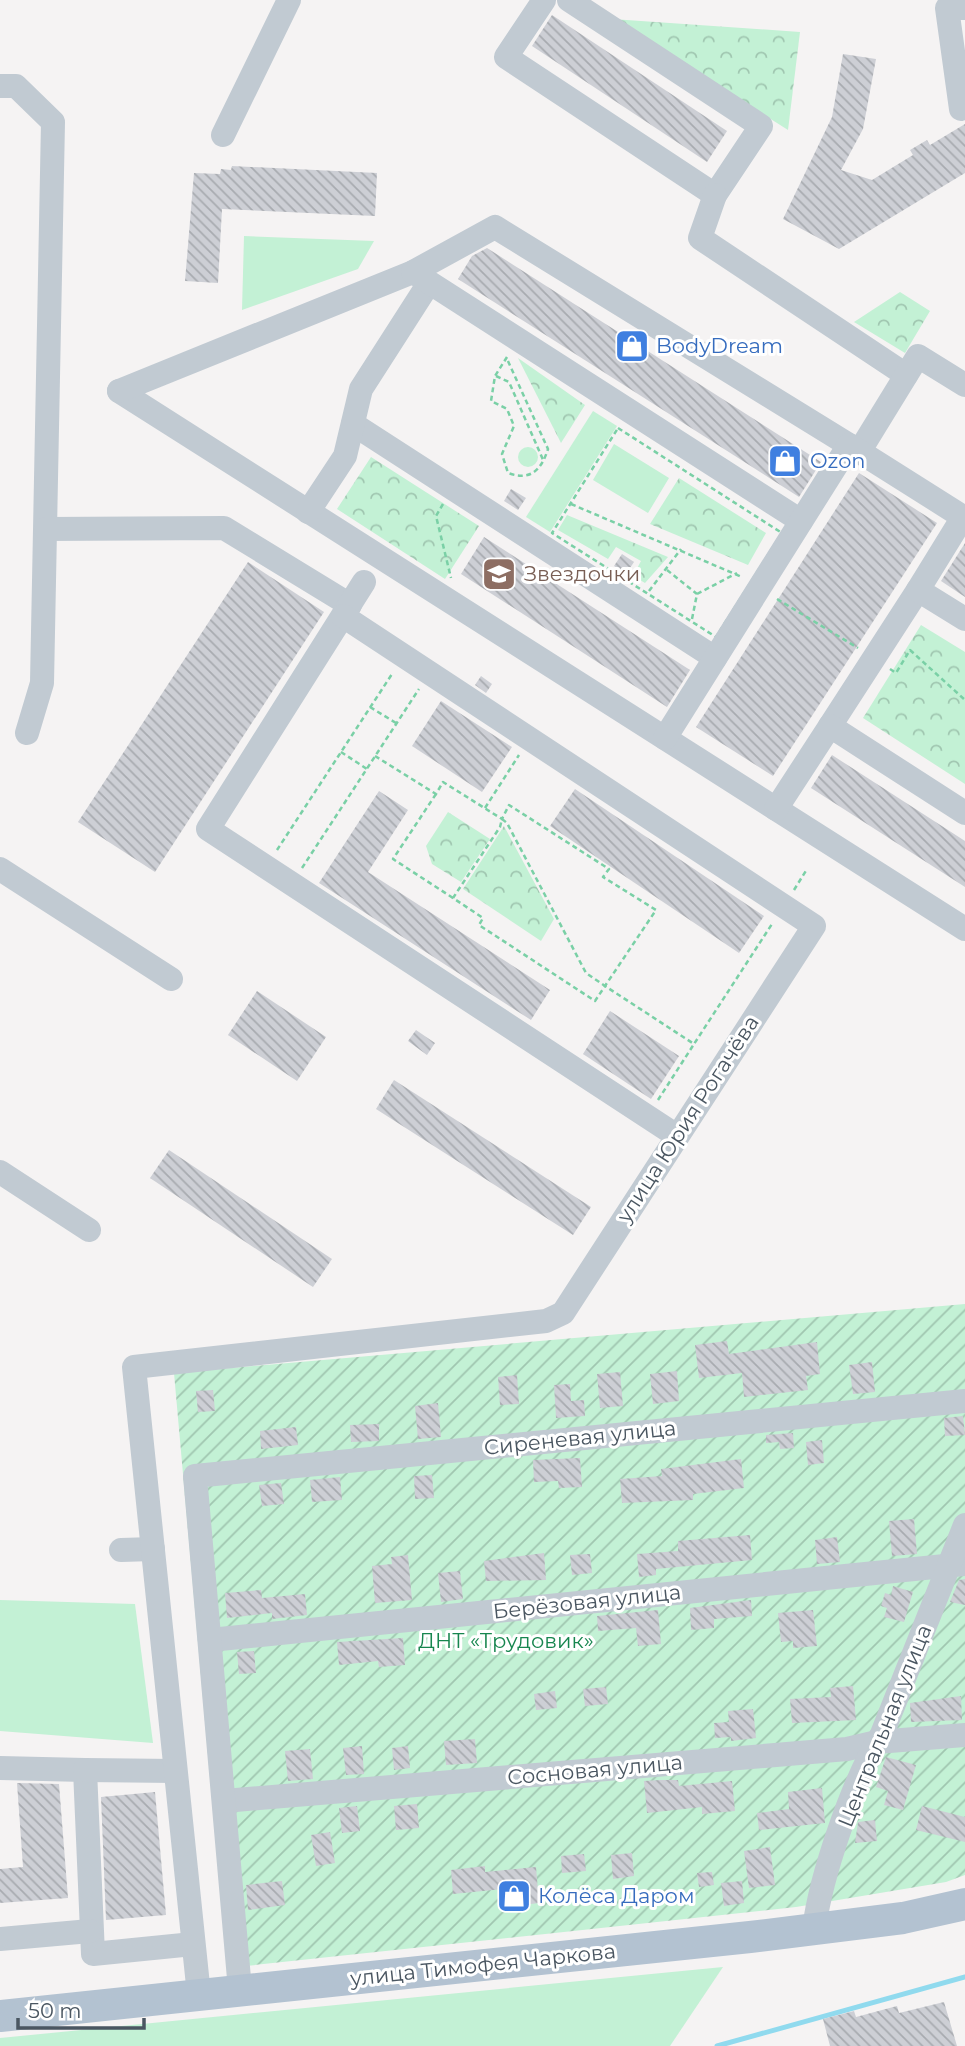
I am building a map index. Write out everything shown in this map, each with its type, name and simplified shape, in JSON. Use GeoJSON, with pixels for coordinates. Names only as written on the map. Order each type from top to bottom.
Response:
{"type":"FeatureCollection","features":[{"type":"Feature","properties":{"kind":"main road","name":"улица Тимофея Чаркова"},"geometry":{"type":"LineString","coordinates":[[0,2017],[814,1929],[904,1917],[965,1904]]}},
{"type":"Feature","properties":{"kind":"street"},"geometry":{"type":"LineString","coordinates":[[223,135],[289,0]]}},
{"type":"Feature","properties":{"kind":"street"},"geometry":{"type":"LineString","coordinates":[[544,0],[506,57],[715,195]]}},
{"type":"Feature","properties":{"kind":"street"},"geometry":{"type":"LineString","coordinates":[[569,0],[761,126],[715,195],[701,238],[906,375]]}},
{"type":"Feature","properties":{"kind":"street"},"geometry":{"type":"LineString","coordinates":[[961,109],[947,8],[965,8]]}},
{"type":"Feature","properties":{"kind":"street"},"geometry":{"type":"LineString","coordinates":[[0,86],[16,86],[53,122],[42,683],[27,733]]}},
{"type":"Feature","properties":{"kind":"street"},"geometry":{"type":"LineString","coordinates":[[776,809],[964,518],[495,227],[421,277],[119,391],[308,512],[965,929]]}},
{"type":"Feature","properties":{"kind":"street"},"geometry":{"type":"LineString","coordinates":[[421,277],[513,349],[801,521]]}},
{"type":"Feature","properties":{"kind":"street"},"geometry":{"type":"LineString","coordinates":[[308,512],[345,456],[361,388],[421,277]]}},
{"type":"Feature","properties":{"kind":"street"},"geometry":{"type":"LineString","coordinates":[[665,738],[715,658],[755,585],[854,449],[918,355],[965,385]]}},
{"type":"Feature","properties":{"kind":"street"},"geometry":{"type":"LineString","coordinates":[[353,424],[715,658]]}},
{"type":"Feature","properties":{"kind":"street"},"geometry":{"type":"LineString","coordinates":[[46,529],[224,528],[347,611],[403,656],[784,906]]}},
{"type":"Feature","properties":{"kind":"street"},"geometry":{"type":"LineString","coordinates":[[364,582],[208,829],[677,1136]]}},
{"type":"Feature","properties":{"kind":"street"},"geometry":{"type":"LineString","coordinates":[[918,590],[965,619]]}},
{"type":"Feature","properties":{"kind":"street"},"geometry":{"type":"LineString","coordinates":[[830,726],[965,813]]}},
{"type":"Feature","properties":{"kind":"street"},"geometry":{"type":"LineString","coordinates":[[0,869],[171,979]]}},
{"type":"Feature","properties":{"kind":"street","name":"улица Юрия Рогачёва"},"geometry":{"type":"LineString","coordinates":[[153,1549],[126,1363],[546,1321],[563,1312],[814,926],[784,906]]}},
{"type":"Feature","properties":{"kind":"street"},"geometry":{"type":"LineString","coordinates":[[0,1172],[89,1230]]}},
{"type":"Feature","properties":{"kind":"street","name":"Сиреневая улица"},"geometry":{"type":"LineString","coordinates":[[210,1640],[195,1476],[965,1401]]}},
{"type":"Feature","properties":{"kind":"street","name":"Центральная улица"},"geometry":{"type":"LineString","coordinates":[[814,1929],[822,1886],[864,1767],[957,1564],[965,1525]]}},
{"type":"Feature","properties":{"kind":"street"},"geometry":{"type":"LineString","coordinates":[[121,1550],[153,1549],[199,1995]]}},
{"type":"Feature","properties":{"kind":"street","name":"Берёзовая улица"},"geometry":{"type":"LineString","coordinates":[[210,1640],[957,1564]]}},
{"type":"Feature","properties":{"kind":"street"},"geometry":{"type":"LineString","coordinates":[[210,1640],[240,1990]]}},
{"type":"Feature","properties":{"kind":"street","name":"Сосновая улица"},"geometry":{"type":"LineString","coordinates":[[224,1801],[847,1749],[877,1742],[965,1735]]}},
{"type":"Feature","properties":{"kind":"street"},"geometry":{"type":"LineString","coordinates":[[0,1768],[175,1771]]}},
{"type":"Feature","properties":{"kind":"street"},"geometry":{"type":"LineString","coordinates":[[85,1770],[93,1954],[193,1944]]}},
{"type":"Feature","properties":{"kind":"street"},"geometry":{"type":"LineString","coordinates":[[0,1938],[90,1931]]}},
{"type":"Feature","properties":{"kind":"path"},"geometry":{"type":"LineString","coordinates":[[513,349],[548,449],[544,463],[529,477],[521,478],[508,473],[502,454],[514,426],[507,409],[491,401],[495,376],[513,349]]}},
{"type":"Feature","properties":{"kind":"path"},"geometry":{"type":"LineString","coordinates":[[495,376],[509,383],[544,463]]}},
{"type":"Feature","properties":{"kind":"path"},"geometry":{"type":"LineString","coordinates":[[618,428],[782,533],[755,585],[716,638],[552,533],[618,428]]}},
{"type":"Feature","properties":{"kind":"path"},"geometry":{"type":"LineString","coordinates":[[445,501],[436,516],[451,578]]}},
{"type":"Feature","properties":{"kind":"path"},"geometry":{"type":"LineString","coordinates":[[569,503],[737,573],[896,673],[910,650],[965,700]]}},
{"type":"Feature","properties":{"kind":"path"},"geometry":{"type":"LineString","coordinates":[[646,593],[681,549]]}},
{"type":"Feature","properties":{"kind":"path"},"geometry":{"type":"LineString","coordinates":[[666,570],[697,594]]}},
{"type":"Feature","properties":{"kind":"path"},"geometry":{"type":"LineString","coordinates":[[697,594],[737,573]]}},
{"type":"Feature","properties":{"kind":"path"},"geometry":{"type":"LineString","coordinates":[[692,622],[697,594]]}},
{"type":"Feature","properties":{"kind":"path"},"geometry":{"type":"LineString","coordinates":[[271,860],[403,656]]}},
{"type":"Feature","properties":{"kind":"path"},"geometry":{"type":"LineString","coordinates":[[297,876],[423,683]]}},
{"type":"Feature","properties":{"kind":"path"},"geometry":{"type":"LineString","coordinates":[[370,707],[396,723]]}},
{"type":"Feature","properties":{"kind":"path"},"geometry":{"type":"LineString","coordinates":[[485,808],[523,749]]}},
{"type":"Feature","properties":{"kind":"path"},"geometry":{"type":"LineString","coordinates":[[341,752],[367,769]]}},
{"type":"Feature","properties":{"kind":"path"},"geometry":{"type":"LineString","coordinates":[[375,756],[436,794]]}},
{"type":"Feature","properties":{"kind":"path"},"geometry":{"type":"LineString","coordinates":[[453,898],[500,827],[502,819],[509,805],[609,869],[603,877],[656,910],[605,986],[595,1001],[479,925],[483,918],[393,859],[443,782],[485,808],[502,819],[508,823],[586,973],[605,986],[694,1044]]}},
{"type":"Feature","properties":{"kind":"path"},"geometry":{"type":"LineString","coordinates":[[652,1108],[807,869]]}},
{"type":"Feature","properties":{"kind":"green space"},"geometry":{"type":"Polygon","coordinates":[[[612,19],[800,32],[788,130],[612,19]]]}},
{"type":"Feature","properties":{"kind":"green space"},"geometry":{"type":"Polygon","coordinates":[[[244,236],[374,241],[358,269],[242,310],[244,236]]]}},
{"type":"Feature","properties":{"kind":"green space"},"geometry":{"type":"Polygon","coordinates":[[[900,292],[930,311],[905,353],[854,322],[900,292]]]}},
{"type":"Feature","properties":{"kind":"green space"},"geometry":{"type":"Polygon","coordinates":[[[518,358],[585,405],[561,443],[518,358]]]}},
{"type":"Feature","properties":{"kind":"green space"},"geometry":{"type":"Polygon","coordinates":[[[593,411],[617,426],[550,532],[526,517],[593,411]]]}},
{"type":"Feature","properties":{"kind":"green space"},"geometry":{"type":"Polygon","coordinates":[[[614,444],[669,478],[648,513],[593,480],[614,444]]]}},
{"type":"Feature","properties":{"kind":"green space"},"geometry":{"type":"Polygon","coordinates":[[[528,447],[535,450],[538,457],[535,464],[528,467],[521,464],[518,457],[521,450],[528,447]]]}},
{"type":"Feature","properties":{"kind":"green space"},"geometry":{"type":"Polygon","coordinates":[[[371,457],[479,526],[445,579],[337,509],[371,457]]]}},
{"type":"Feature","properties":{"kind":"green space"},"geometry":{"type":"Polygon","coordinates":[[[679,478],[766,533],[748,565],[650,524],[679,478]]]}},
{"type":"Feature","properties":{"kind":"green space"},"geometry":{"type":"Polygon","coordinates":[[[567,515],[668,557],[645,583],[633,576],[641,561],[616,547],[608,559],[558,530],[567,515]]]}},
{"type":"Feature","properties":{"kind":"green space"},"geometry":{"type":"Polygon","coordinates":[[[921,625],[965,652],[965,784],[863,718],[921,625]]]}},
{"type":"Feature","properties":{"kind":"green space"},"geometry":{"type":"Polygon","coordinates":[[[448,812],[490,839],[461,882],[432,864],[426,846],[448,812]]]}},
{"type":"Feature","properties":{"kind":"green space"},"geometry":{"type":"Polygon","coordinates":[[[504,826],[554,919],[541,941],[463,889],[504,826]]]}},
{"type":"Feature","properties":{"kind":"green space","name":"ДНТ «Трудовик»"},"geometry":{"type":"Polygon","coordinates":[[[965,1304],[965,1875],[946,1882],[796,1907],[227,1968],[174,1373],[965,1304]]]}},
{"type":"Feature","properties":{"kind":"green space"},"geometry":{"type":"Polygon","coordinates":[[[0,1600],[135,1604],[153,1743],[0,1731],[0,1600]]]}},
{"type":"Feature","properties":{"kind":"green space"},"geometry":{"type":"Polygon","coordinates":[[[723,1967],[670,2046],[0,2046],[0,2038],[723,1967]]]}},
{"type":"Feature","properties":{"kind":"building"},"geometry":{"type":"Polygon","coordinates":[[[552,15],[727,131],[707,162],[532,46],[552,15]]]}},
{"type":"Feature","properties":{"kind":"building"},"geometry":{"type":"Polygon","coordinates":[[[843,54],[876,59],[863,129],[841,170],[872,180],[913,155],[910,150],[927,140],[930,145],[965,124],[965,173],[839,249],[783,219],[832,117],[843,54]]]}},
{"type":"Feature","properties":{"kind":"building"},"geometry":{"type":"Polygon","coordinates":[[[232,166],[377,173],[375,216],[222,209],[218,283],[185,281],[194,173],[220,174],[221,169],[231,170],[232,166]]]}},
{"type":"Feature","properties":{"kind":"building"},"geometry":{"type":"Polygon","coordinates":[[[487,248],[821,462],[799,497],[458,279],[472,256],[487,248]]]}},
{"type":"Feature","properties":{"kind":"building"},"geometry":{"type":"Polygon","coordinates":[[[859,473],[937,523],[773,776],[696,727],[859,473]]]}},
{"type":"Feature","properties":{"kind":"building"},"geometry":{"type":"Polygon","coordinates":[[[511,489],[526,498],[518,510],[504,501],[511,489]]]}},
{"type":"Feature","properties":{"kind":"building"},"geometry":{"type":"Polygon","coordinates":[[[484,537],[690,670],[667,707],[461,574],[484,537]]]}},
{"type":"Feature","properties":{"kind":"building"},"geometry":{"type":"Polygon","coordinates":[[[965,543],[965,597],[941,581],[965,543]]]}},
{"type":"Feature","properties":{"kind":"building"},"geometry":{"type":"Polygon","coordinates":[[[622,554],[634,562],[626,574],[614,566],[622,554]]]}},
{"type":"Feature","properties":{"kind":"building"},"geometry":{"type":"Polygon","coordinates":[[[248,562],[324,612],[155,872],[78,822],[248,562]]]}},
{"type":"Feature","properties":{"kind":"building"},"geometry":{"type":"Polygon","coordinates":[[[481,676],[492,684],[486,693],[475,685],[481,676]]]}},
{"type":"Feature","properties":{"kind":"building"},"geometry":{"type":"Polygon","coordinates":[[[441,701],[512,747],[482,792],[412,746],[441,701]]]}},
{"type":"Feature","properties":{"kind":"building"},"geometry":{"type":"Polygon","coordinates":[[[832,755],[965,841],[965,887],[811,788],[832,755]]]}},
{"type":"Feature","properties":{"kind":"building"},"geometry":{"type":"Polygon","coordinates":[[[575,789],[764,916],[739,953],[550,826],[575,789]]]}},
{"type":"Feature","properties":{"kind":"building"},"geometry":{"type":"Polygon","coordinates":[[[379,791],[408,810],[368,872],[550,990],[531,1020],[319,883],[379,791]]]}},
{"type":"Feature","properties":{"kind":"building"},"geometry":{"type":"Polygon","coordinates":[[[257,991],[326,1037],[297,1081],[228,1035],[257,991]]]}},
{"type":"Feature","properties":{"kind":"building"},"geometry":{"type":"Polygon","coordinates":[[[610,1011],[679,1056],[651,1099],[583,1054],[610,1011]]]}},
{"type":"Feature","properties":{"kind":"building"},"geometry":{"type":"Polygon","coordinates":[[[416,1030],[435,1043],[427,1055],[408,1041],[416,1030]]]}},
{"type":"Feature","properties":{"kind":"building"},"geometry":{"type":"Polygon","coordinates":[[[394,1080],[591,1207],[573,1235],[376,1109],[394,1080]]]}},
{"type":"Feature","properties":{"kind":"building"},"geometry":{"type":"Polygon","coordinates":[[[169,1150],[332,1259],[313,1287],[150,1178],[169,1150]]]}},
{"type":"Feature","properties":{"kind":"building"},"geometry":{"type":"Polygon","coordinates":[[[727,1341],[729,1354],[817,1342],[820,1374],[806,1376],[808,1390],[744,1397],[742,1373],[699,1378],[695,1345],[727,1341]]]}},
{"type":"Feature","properties":{"kind":"building"},"geometry":{"type":"Polygon","coordinates":[[[872,1362],[875,1392],[853,1394],[849,1365],[872,1362]]]}},
{"type":"Feature","properties":{"kind":"building"},"geometry":{"type":"Polygon","coordinates":[[[677,1371],[679,1401],[653,1404],[650,1374],[677,1371]]]}},
{"type":"Feature","properties":{"kind":"building"},"geometry":{"type":"Polygon","coordinates":[[[620,1372],[623,1406],[600,1408],[597,1374],[620,1372]]]}},
{"type":"Feature","properties":{"kind":"building"},"geometry":{"type":"Polygon","coordinates":[[[517,1375],[519,1404],[500,1405],[498,1377],[517,1375]]]}},
{"type":"Feature","properties":{"kind":"building"},"geometry":{"type":"Polygon","coordinates":[[[570,1384],[571,1401],[584,1400],[585,1416],[556,1418],[554,1385],[570,1384]]]}},
{"type":"Feature","properties":{"kind":"building"},"geometry":{"type":"Polygon","coordinates":[[[213,1390],[215,1411],[198,1412],[196,1391],[213,1390]]]}},
{"type":"Feature","properties":{"kind":"building"},"geometry":{"type":"Polygon","coordinates":[[[438,1403],[441,1437],[418,1439],[415,1406],[438,1403]]]}},
{"type":"Feature","properties":{"kind":"building"},"geometry":{"type":"Polygon","coordinates":[[[963,1416],[965,1435],[945,1436],[944,1418],[963,1416]]]}},
{"type":"Feature","properties":{"kind":"building"},"geometry":{"type":"Polygon","coordinates":[[[379,1424],[379,1441],[351,1442],[350,1425],[379,1424]]]}},
{"type":"Feature","properties":{"kind":"building"},"geometry":{"type":"Polygon","coordinates":[[[296,1427],[298,1445],[261,1449],[260,1431],[296,1427]]]}},
{"type":"Feature","properties":{"kind":"building"},"geometry":{"type":"Polygon","coordinates":[[[793,1433],[794,1448],[780,1449],[779,1442],[766,1443],[766,1435],[793,1433]]]}},
{"type":"Feature","properties":{"kind":"building"},"geometry":{"type":"Polygon","coordinates":[[[822,1440],[824,1463],[808,1465],[806,1442],[822,1440]]]}},
{"type":"Feature","properties":{"kind":"building"},"geometry":{"type":"Polygon","coordinates":[[[580,1458],[582,1487],[559,1488],[558,1481],[534,1482],[533,1460],[580,1458]]]}},
{"type":"Feature","properties":{"kind":"building"},"geometry":{"type":"Polygon","coordinates":[[[741,1459],[744,1488],[693,1494],[693,1500],[622,1503],[620,1479],[662,1476],[661,1469],[741,1459]]]}},
{"type":"Feature","properties":{"kind":"building"},"geometry":{"type":"Polygon","coordinates":[[[432,1475],[434,1498],[415,1499],[414,1476],[432,1475]]]}},
{"type":"Feature","properties":{"kind":"building"},"geometry":{"type":"Polygon","coordinates":[[[340,1477],[342,1500],[312,1502],[310,1480],[340,1477]]]}},
{"type":"Feature","properties":{"kind":"building"},"geometry":{"type":"Polygon","coordinates":[[[281,1483],[284,1504],[262,1506],[259,1485],[281,1483]]]}},
{"type":"Feature","properties":{"kind":"building"},"geometry":{"type":"Polygon","coordinates":[[[914,1519],[917,1554],[892,1556],[889,1521],[914,1519]]]}},
{"type":"Feature","properties":{"kind":"building"},"geometry":{"type":"Polygon","coordinates":[[[750,1535],[752,1560],[656,1569],[656,1575],[639,1577],[637,1554],[678,1551],[678,1541],[750,1535]]]}},
{"type":"Feature","properties":{"kind":"building"},"geometry":{"type":"Polygon","coordinates":[[[837,1537],[840,1562],[817,1564],[815,1540],[837,1537]]]}},
{"type":"Feature","properties":{"kind":"building"},"geometry":{"type":"Polygon","coordinates":[[[544,1553],[546,1580],[486,1581],[484,1561],[544,1553]]]}},
{"type":"Feature","properties":{"kind":"building"},"geometry":{"type":"Polygon","coordinates":[[[590,1554],[592,1573],[572,1575],[570,1555],[590,1554]]]}},
{"type":"Feature","properties":{"kind":"building"},"geometry":{"type":"Polygon","coordinates":[[[408,1555],[412,1600],[375,1603],[372,1566],[392,1564],[391,1557],[408,1555]]]}},
{"type":"Feature","properties":{"kind":"building"},"geometry":{"type":"Polygon","coordinates":[[[460,1571],[463,1599],[441,1602],[438,1573],[460,1571]]]}},
{"type":"Feature","properties":{"kind":"building"},"geometry":{"type":"Polygon","coordinates":[[[965,1579],[965,1605],[950,1602],[959,1580],[965,1579]]]}},
{"type":"Feature","properties":{"kind":"building"},"geometry":{"type":"Polygon","coordinates":[[[893,1586],[913,1592],[904,1622],[884,1617],[887,1608],[881,1606],[885,1593],[891,1595],[893,1586]]]}},
{"type":"Feature","properties":{"kind":"building"},"geometry":{"type":"Polygon","coordinates":[[[261,1590],[262,1598],[305,1594],[307,1615],[272,1619],[272,1613],[227,1618],[225,1593],[261,1590]]]}},
{"type":"Feature","properties":{"kind":"building"},"geometry":{"type":"Polygon","coordinates":[[[751,1600],[752,1616],[714,1619],[714,1628],[691,1630],[690,1608],[751,1600]]]}},
{"type":"Feature","properties":{"kind":"building"},"geometry":{"type":"Polygon","coordinates":[[[658,1610],[661,1644],[638,1646],[636,1628],[598,1631],[597,1616],[658,1610]]]}},
{"type":"Feature","properties":{"kind":"building"},"geometry":{"type":"Polygon","coordinates":[[[813,1610],[817,1646],[793,1648],[793,1641],[781,1642],[778,1613],[813,1610]]]}},
{"type":"Feature","properties":{"kind":"building"},"geometry":{"type":"Polygon","coordinates":[[[403,1638],[405,1665],[379,1667],[378,1661],[339,1665],[337,1642],[403,1638]]]}},
{"type":"Feature","properties":{"kind":"building"},"geometry":{"type":"Polygon","coordinates":[[[254,1651],[256,1673],[239,1674],[237,1652],[254,1651]]]}},
{"type":"Feature","properties":{"kind":"building"},"geometry":{"type":"Polygon","coordinates":[[[853,1686],[856,1720],[792,1723],[790,1699],[831,1697],[830,1688],[853,1686]]]}},
{"type":"Feature","properties":{"kind":"building"},"geometry":{"type":"Polygon","coordinates":[[[606,1687],[608,1704],[585,1706],[583,1689],[606,1687]]]}},
{"type":"Feature","properties":{"kind":"building"},"geometry":{"type":"Polygon","coordinates":[[[555,1691],[557,1708],[536,1710],[534,1694],[555,1691]]]}},
{"type":"Feature","properties":{"kind":"building"},"geometry":{"type":"Polygon","coordinates":[[[961,1696],[962,1720],[911,1722],[910,1703],[961,1696]]]}},
{"type":"Feature","properties":{"kind":"building"},"geometry":{"type":"Polygon","coordinates":[[[753,1709],[756,1738],[731,1741],[731,1737],[715,1738],[714,1723],[729,1722],[728,1711],[753,1709]]]}},
{"type":"Feature","properties":{"kind":"building"},"geometry":{"type":"Polygon","coordinates":[[[475,1739],[477,1763],[446,1765],[444,1741],[475,1739]]]}},
{"type":"Feature","properties":{"kind":"building"},"geometry":{"type":"Polygon","coordinates":[[[362,1746],[364,1774],[346,1775],[343,1748],[362,1746]]]}},
{"type":"Feature","properties":{"kind":"building"},"geometry":{"type":"Polygon","coordinates":[[[408,1746],[410,1768],[394,1770],[392,1748],[408,1746]]]}},
{"type":"Feature","properties":{"kind":"building"},"geometry":{"type":"Polygon","coordinates":[[[310,1749],[313,1779],[288,1781],[285,1751],[310,1749]]]}},
{"type":"Feature","properties":{"kind":"building"},"geometry":{"type":"Polygon","coordinates":[[[886,1757],[916,1765],[903,1810],[884,1805],[888,1791],[876,1787],[886,1757]]]}},
{"type":"Feature","properties":{"kind":"building"},"geometry":{"type":"Polygon","coordinates":[[[678,1780],[679,1786],[732,1781],[735,1811],[702,1814],[702,1807],[647,1813],[644,1781],[678,1780]]]}},
{"type":"Feature","properties":{"kind":"building"},"geometry":{"type":"Polygon","coordinates":[[[17,1783],[59,1784],[68,1898],[0,1903],[0,1869],[23,1867],[17,1783]]]}},
{"type":"Feature","properties":{"kind":"building"},"geometry":{"type":"Polygon","coordinates":[[[822,1788],[825,1823],[759,1830],[757,1813],[789,1809],[788,1792],[822,1788]]]}},
{"type":"Feature","properties":{"kind":"building"},"geometry":{"type":"Polygon","coordinates":[[[155,1792],[166,1915],[106,1920],[101,1797],[155,1792]]]}},
{"type":"Feature","properties":{"kind":"building"},"geometry":{"type":"Polygon","coordinates":[[[417,1804],[419,1828],[396,1830],[394,1806],[417,1804]]]}},
{"type":"Feature","properties":{"kind":"building"},"geometry":{"type":"Polygon","coordinates":[[[357,1806],[360,1831],[342,1833],[339,1808],[357,1806]]]}},
{"type":"Feature","properties":{"kind":"building"},"geometry":{"type":"Polygon","coordinates":[[[922,1806],[965,1817],[965,1842],[916,1830],[922,1806]]]}},
{"type":"Feature","properties":{"kind":"building"},"geometry":{"type":"Polygon","coordinates":[[[875,1820],[877,1841],[855,1843],[858,1822],[875,1820]]]}},
{"type":"Feature","properties":{"kind":"building"},"geometry":{"type":"Polygon","coordinates":[[[330,1832],[335,1863],[316,1866],[311,1835],[330,1832]]]}},
{"type":"Feature","properties":{"kind":"building"},"geometry":{"type":"Polygon","coordinates":[[[770,1847],[775,1885],[749,1888],[744,1851],[770,1847]]]}},
{"type":"Feature","properties":{"kind":"building"},"geometry":{"type":"Polygon","coordinates":[[[632,1853],[634,1876],[613,1879],[611,1855],[632,1853]]]}},
{"type":"Feature","properties":{"kind":"building"},"geometry":{"type":"Polygon","coordinates":[[[584,1854],[586,1871],[562,1873],[561,1856],[584,1854]]]}},
{"type":"Feature","properties":{"kind":"building"},"geometry":{"type":"Polygon","coordinates":[[[485,1866],[485,1872],[536,1867],[539,1903],[505,1907],[503,1889],[453,1894],[451,1870],[485,1866]]]}},
{"type":"Feature","properties":{"kind":"building"},"geometry":{"type":"Polygon","coordinates":[[[712,1872],[714,1885],[699,1887],[697,1873],[712,1872]]]}},
{"type":"Feature","properties":{"kind":"building"},"geometry":{"type":"Polygon","coordinates":[[[282,1881],[285,1905],[248,1910],[246,1885],[282,1881]]]}},
{"type":"Feature","properties":{"kind":"building"},"geometry":{"type":"Polygon","coordinates":[[[742,1881],[744,1903],[724,1906],[721,1883],[742,1881]]]}},
{"type":"Feature","properties":{"kind":"building"},"geometry":{"type":"Polygon","coordinates":[[[944,2002],[957,2046],[830,2046],[823,2019],[854,2011],[856,2017],[897,2006],[899,2013],[944,2002]]]}},
{"type":"Feature","properties":{"kind":"waterway"},"geometry":{"type":"LineString","coordinates":[[717,2046],[965,1977]]}},
{"type":"Feature","properties":{"kind":"place","name":"BodyDream"},"geometry":{"type":"Point","coordinates":[632,346]}},
{"type":"Feature","properties":{"kind":"place","name":"Ozon"},"geometry":{"type":"Point","coordinates":[785,461]}},
{"type":"Feature","properties":{"kind":"place","name":"Звездочки"},"geometry":{"type":"Point","coordinates":[499,574]}},
{"type":"Feature","properties":{"kind":"place","name":"Колёса Даром"},"geometry":{"type":"Point","coordinates":[514,1896]}}]}
